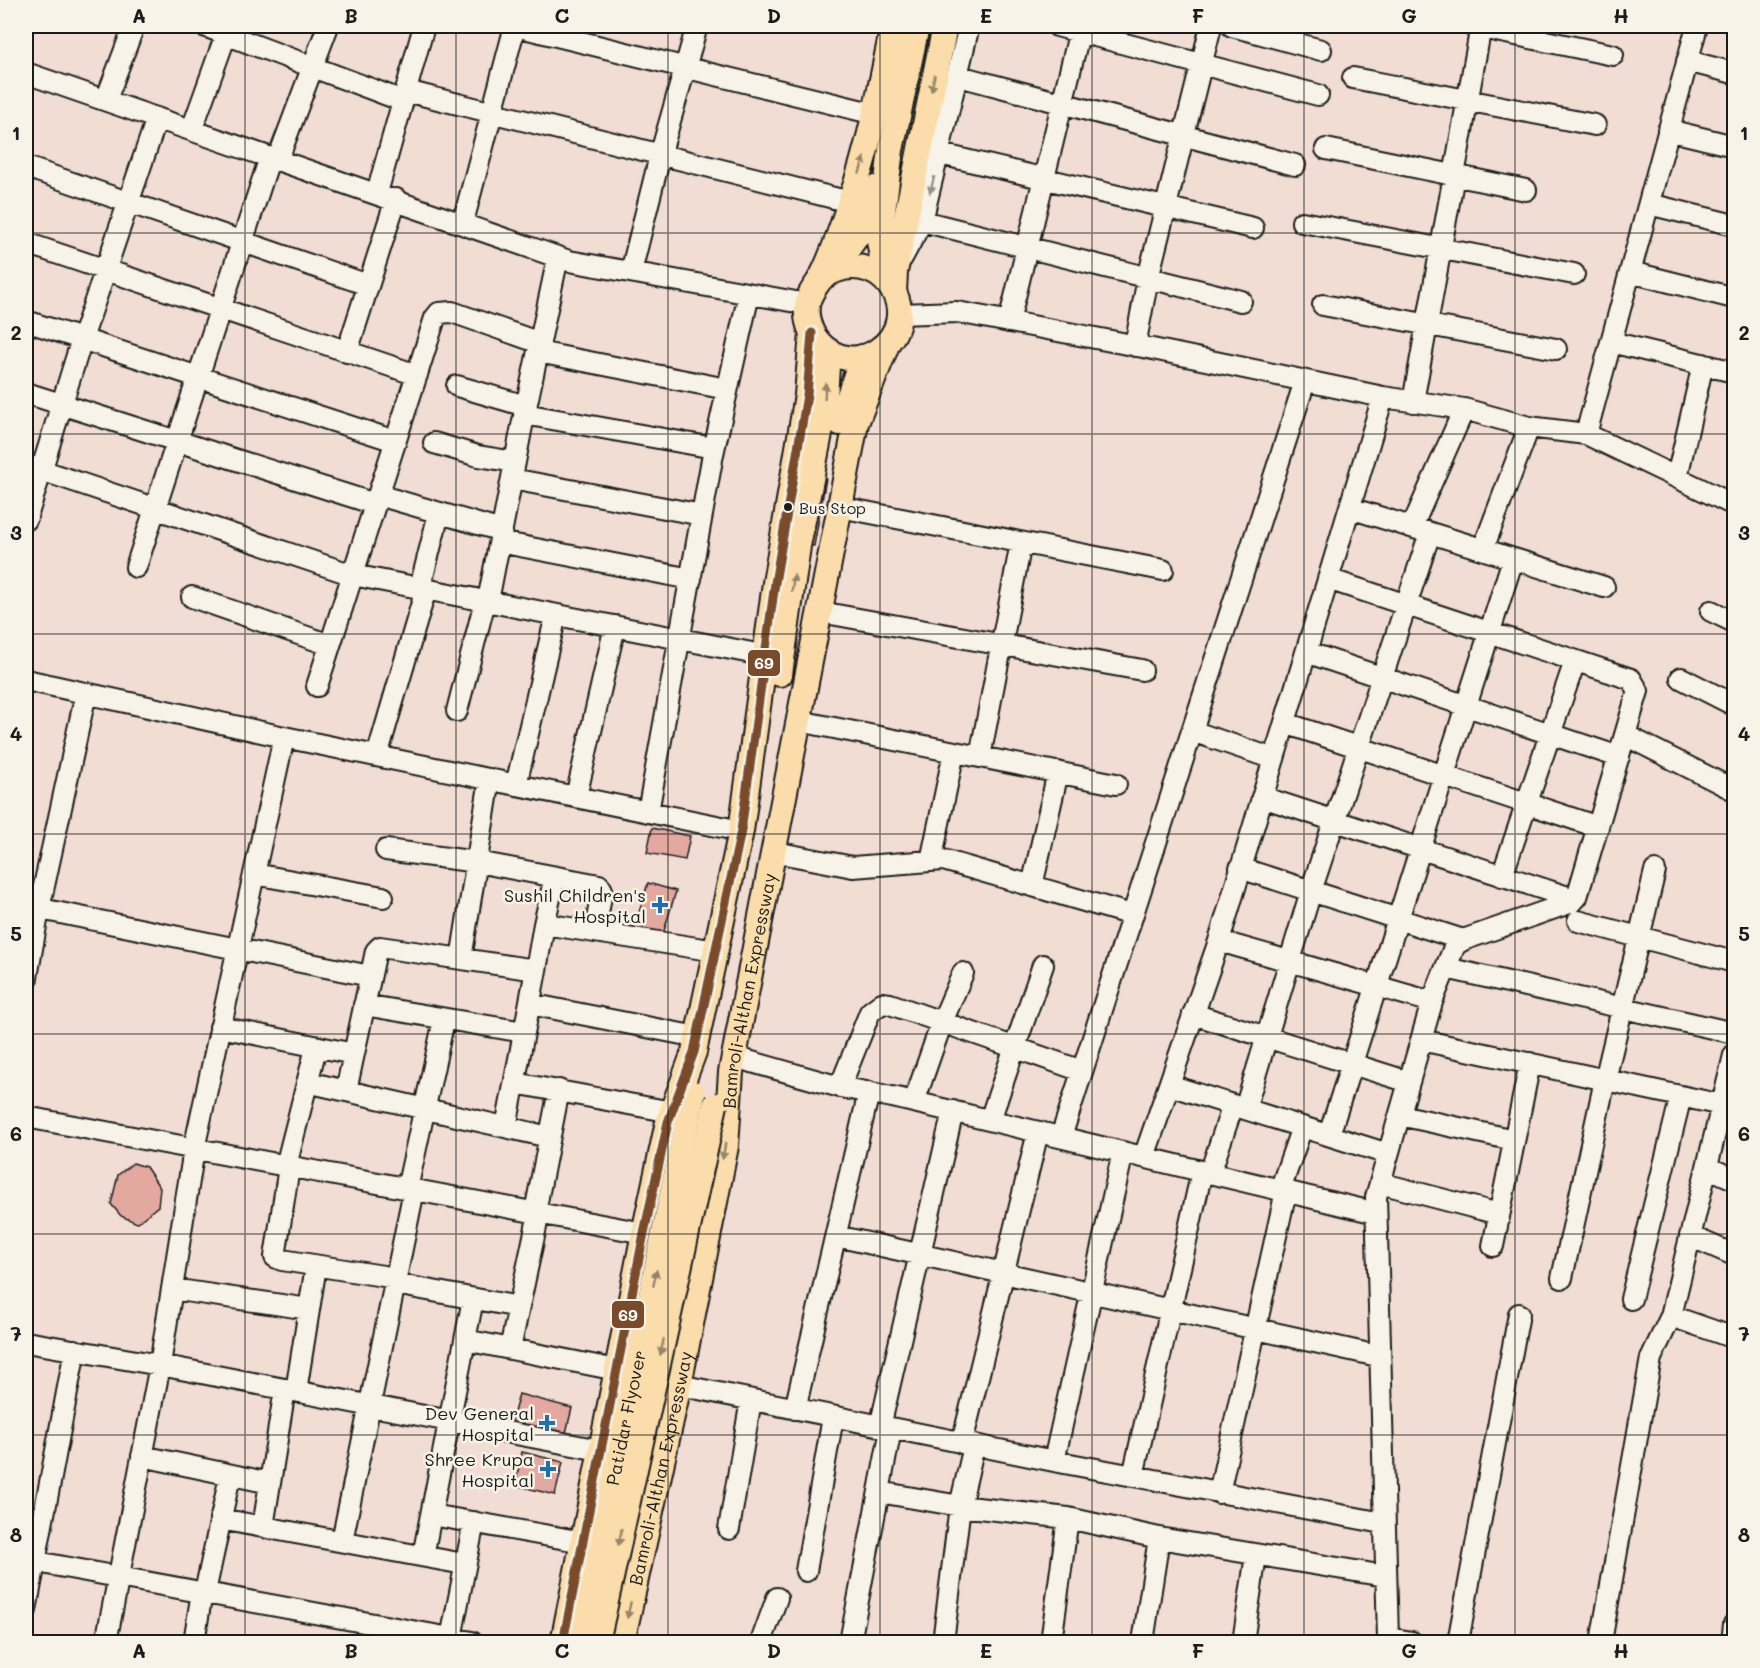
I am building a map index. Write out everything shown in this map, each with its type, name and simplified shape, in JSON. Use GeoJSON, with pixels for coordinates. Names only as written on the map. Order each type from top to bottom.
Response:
{"type":"FeatureCollection","features":[{"type":"Feature","properties":{"kind":"main road"},"geometry":{"type":"LineString","coordinates":[[826,274],[850,202],[875,114],[893,26]]}},
{"type":"Feature","properties":{"kind":"main road"},"geometry":{"type":"LineString","coordinates":[[820,342],[847,358],[862,357],[876,352],[888,342],[895,329],[893,289],[879,241],[891,150],[917,26]]}},
{"type":"Feature","properties":{"kind":"main road"},"geometry":{"type":"LineString","coordinates":[[893,289],[945,26]]}},
{"type":"Feature","properties":{"kind":"main road"},"geometry":{"type":"LineString","coordinates":[[714,959],[733,929],[755,839],[798,546],[824,413],[820,342],[807,319],[807,304],[812,290],[859,233],[891,150]]}},
{"type":"Feature","properties":{"kind":"main road"},"geometry":{"type":"LineString","coordinates":[[826,274],[846,266],[861,266],[874,271],[893,289]]}},
{"type":"Feature","properties":{"kind":"main road"},"geometry":{"type":"LineString","coordinates":[[562,1642],[644,1233],[672,1112],[695,1045],[741,831],[767,656],[775,583],[807,395],[820,342]]}},
{"type":"Feature","properties":{"kind":"main road","name":"Bamroli-Althan Expressway"},"geometry":{"type":"LineString","coordinates":[[622,1642],[679,1385],[726,1146],[733,1064],[856,423],[888,342]]}},
{"type":"Feature","properties":{"kind":"main road"},"geometry":{"type":"LineString","coordinates":[[752,972],[747,938],[842,416],[862,357]]}},
{"type":"Feature","properties":{"kind":"main road","name":"Patidar Flyover"},"geometry":{"type":"LineString","coordinates":[[575,1642],[594,1567],[693,1093],[695,1045]]}},
{"type":"Feature","properties":{"kind":"main road","name":"Patidar Flyover"},"geometry":{"type":"LineString","coordinates":[[597,1642],[716,1105],[733,1064]]}},
{"type":"Feature","properties":{"kind":"street"},"geometry":{"type":"LineString","coordinates":[[106,100],[134,26]]}},
{"type":"Feature","properties":{"kind":"street"},"geometry":{"type":"LineString","coordinates":[[204,26],[228,29],[314,66],[404,96],[493,113],[850,202]]}},
{"type":"Feature","properties":{"kind":"street"},"geometry":{"type":"LineString","coordinates":[[136,567],[242,243],[328,26]]}},
{"type":"Feature","properties":{"kind":"street"},"geometry":{"type":"LineString","coordinates":[[377,193],[424,26]]}},
{"type":"Feature","properties":{"kind":"street"},"geometry":{"type":"LineString","coordinates":[[463,222],[515,26],[875,114]]}},
{"type":"Feature","properties":{"kind":"street"},"geometry":{"type":"LineString","coordinates":[[631,272],[660,156],[697,26]]}},
{"type":"Feature","properties":{"kind":"street"},"geometry":{"type":"LineString","coordinates":[[969,26],[959,76],[922,221],[893,289],[957,312],[1135,345],[1383,398],[1464,410],[1529,427],[1586,434],[1734,505]]}},
{"type":"Feature","properties":{"kind":"street"},"geometry":{"type":"LineString","coordinates":[[1057,26],[1081,28],[1318,95]]}},
{"type":"Feature","properties":{"kind":"street"},"geometry":{"type":"LineString","coordinates":[[1135,345],[1148,278],[1211,26]]}},
{"type":"Feature","properties":{"kind":"street"},"geometry":{"type":"LineString","coordinates":[[1232,26],[1321,50]]}},
{"type":"Feature","properties":{"kind":"street"},"geometry":{"type":"LineString","coordinates":[[1413,402],[1467,102],[1478,26],[1613,55]]}},
{"type":"Feature","properties":{"kind":"street"},"geometry":{"type":"LineString","coordinates":[[1586,434],[1697,26]]}},
{"type":"Feature","properties":{"kind":"street"},"geometry":{"type":"LineString","coordinates":[[1009,322],[1046,179],[1081,28]]}},
{"type":"Feature","properties":{"kind":"street"},"geometry":{"type":"LineString","coordinates":[[192,129],[228,29]]}},
{"type":"Feature","properties":{"kind":"street"},"geometry":{"type":"LineString","coordinates":[[1687,61],[1734,73]]}},
{"type":"Feature","properties":{"kind":"street"},"geometry":{"type":"LineString","coordinates":[[26,73],[463,222],[558,257],[807,304]]}},
{"type":"Feature","properties":{"kind":"street"},"geometry":{"type":"LineString","coordinates":[[959,76],[1295,165]]}},
{"type":"Feature","properties":{"kind":"street"},"geometry":{"type":"LineString","coordinates":[[1353,78],[1594,125]]}},
{"type":"Feature","properties":{"kind":"street"},"geometry":{"type":"LineString","coordinates":[[26,520],[33,467],[62,404],[157,118]]}},
{"type":"Feature","properties":{"kind":"street"},"geometry":{"type":"LineString","coordinates":[[1668,130],[1734,146]]}},
{"type":"Feature","properties":{"kind":"street"},"geometry":{"type":"LineString","coordinates":[[1326,149],[1526,190]]}},
{"type":"Feature","properties":{"kind":"street"},"geometry":{"type":"LineString","coordinates":[[940,154],[1253,228]]}},
{"type":"Feature","properties":{"kind":"street"},"geometry":{"type":"LineString","coordinates":[[26,166],[368,285]]}},
{"type":"Feature","properties":{"kind":"street"},"geometry":{"type":"LineString","coordinates":[[347,352],[396,199]]}},
{"type":"Feature","properties":{"kind":"street"},"geometry":{"type":"LineString","coordinates":[[1648,204],[1734,225]]}},
{"type":"Feature","properties":{"kind":"street"},"geometry":{"type":"LineString","coordinates":[[922,221],[1241,302]]}},
{"type":"Feature","properties":{"kind":"street"},"geometry":{"type":"LineString","coordinates":[[1302,222],[1440,251],[1574,274]]}},
{"type":"Feature","properties":{"kind":"street"},"geometry":{"type":"LineString","coordinates":[[26,243],[417,375]]}},
{"type":"Feature","properties":{"kind":"street"},"geometry":{"type":"LineString","coordinates":[[457,711],[487,601],[558,257]]}},
{"type":"Feature","properties":{"kind":"street"},"geometry":{"type":"LineString","coordinates":[[1630,272],[1734,298]]}},
{"type":"Feature","properties":{"kind":"street"},"geometry":{"type":"LineString","coordinates":[[648,812],[714,448],[749,294]]}},
{"type":"Feature","properties":{"kind":"street"},"geometry":{"type":"LineString","coordinates":[[1323,305],[1556,349]]}},
{"type":"Feature","properties":{"kind":"street"},"geometry":{"type":"LineString","coordinates":[[317,686],[435,318],[445,311],[539,348],[727,389]]}},
{"type":"Feature","properties":{"kind":"street"},"geometry":{"type":"LineString","coordinates":[[26,321],[395,441]]}},
{"type":"Feature","properties":{"kind":"street"},"geometry":{"type":"LineString","coordinates":[[1611,342],[1734,372]]}},
{"type":"Feature","properties":{"kind":"street"},"geometry":{"type":"LineString","coordinates":[[1677,477],[1704,364]]}},
{"type":"Feature","properties":{"kind":"street"},"geometry":{"type":"LineString","coordinates":[[1061,1137],[1305,381]]}},
{"type":"Feature","properties":{"kind":"street"},"geometry":{"type":"LineString","coordinates":[[457,386],[525,410],[714,448]]}},
{"type":"Feature","properties":{"kind":"street"},"geometry":{"type":"LineString","coordinates":[[26,393],[177,441],[377,500],[439,513],[501,536],[691,579]]}},
{"type":"Feature","properties":{"kind":"street"},"geometry":{"type":"LineString","coordinates":[[1144,1157],[1219,940],[1383,398]]}},
{"type":"Feature","properties":{"kind":"street"},"geometry":{"type":"LineString","coordinates":[[1132,1476],[1170,1312],[1206,1172],[1239,1107],[1268,1038],[1311,891],[1407,605],[1421,530],[1464,410]]}},
{"type":"Feature","properties":{"kind":"street"},"geometry":{"type":"LineString","coordinates":[[1483,549],[1529,427]]}},
{"type":"Feature","properties":{"kind":"street"},"geometry":{"type":"LineString","coordinates":[[434,443],[478,456],[513,470],[702,515]]}},
{"type":"Feature","properties":{"kind":"street"},"geometry":{"type":"LineString","coordinates":[[33,467],[353,574],[767,656]]}},
{"type":"Feature","properties":{"kind":"street"},"geometry":{"type":"LineString","coordinates":[[840,507],[1164,570]]}},
{"type":"Feature","properties":{"kind":"street"},"geometry":{"type":"LineString","coordinates":[[1350,508],[1604,587]]}},
{"type":"Feature","properties":{"kind":"street"},"geometry":{"type":"LineString","coordinates":[[376,756],[423,588],[439,513]]}},
{"type":"Feature","properties":{"kind":"street"},"geometry":{"type":"LineString","coordinates":[[980,757],[1021,543]]}},
{"type":"Feature","properties":{"kind":"street"},"geometry":{"type":"LineString","coordinates":[[1329,1135],[1513,559]]}},
{"type":"Feature","properties":{"kind":"street"},"geometry":{"type":"LineString","coordinates":[[1328,579],[1631,679],[1638,691],[1580,889],[1574,899],[1455,945],[1432,1002],[1376,1197],[1378,1356],[1388,1640],[1412,1642]]}},
{"type":"Feature","properties":{"kind":"street"},"geometry":{"type":"LineString","coordinates":[[192,597],[330,645]]}},
{"type":"Feature","properties":{"kind":"street"},"geometry":{"type":"LineString","coordinates":[[1711,611],[1734,622]]}},
{"type":"Feature","properties":{"kind":"street"},"geometry":{"type":"LineString","coordinates":[[820,612],[1142,670]]}},
{"type":"Feature","properties":{"kind":"street"},"geometry":{"type":"LineString","coordinates":[[516,785],[556,615]]}},
{"type":"Feature","properties":{"kind":"street"},"geometry":{"type":"LineString","coordinates":[[576,797],[615,626]]}},
{"type":"Feature","properties":{"kind":"street"},"geometry":{"type":"LineString","coordinates":[[1306,652],[1619,757]]}},
{"type":"Feature","properties":{"kind":"street"},"geometry":{"type":"LineString","coordinates":[[1502,876],[1575,661]]}},
{"type":"Feature","properties":{"kind":"street"},"geometry":{"type":"LineString","coordinates":[[1681,678],[1734,705]]}},
{"type":"Feature","properties":{"kind":"street"},"geometry":{"type":"LineString","coordinates":[[26,680],[376,756],[741,831]]}},
{"type":"Feature","properties":{"kind":"street"},"geometry":{"type":"LineString","coordinates":[[26,983],[32,907],[86,693]]}},
{"type":"Feature","properties":{"kind":"street"},"geometry":{"type":"LineString","coordinates":[[800,721],[1116,784]]}},
{"type":"Feature","properties":{"kind":"street"},"geometry":{"type":"LineString","coordinates":[[1285,723],[1598,827]]}},
{"type":"Feature","properties":{"kind":"street"},"geometry":{"type":"LineString","coordinates":[[1192,731],[1274,759]]}},
{"type":"Feature","properties":{"kind":"street"},"geometry":{"type":"LineString","coordinates":[[1625,735],[1734,790]]}},
{"type":"Feature","properties":{"kind":"street"},"geometry":{"type":"LineString","coordinates":[[106,1642],[160,1365],[194,1149],[284,736]]}},
{"type":"Feature","properties":{"kind":"street"},"geometry":{"type":"LineString","coordinates":[[931,861],[954,752]]}},
{"type":"Feature","properties":{"kind":"street"},"geometry":{"type":"LineString","coordinates":[[1032,886],[1058,772]]}},
{"type":"Feature","properties":{"kind":"street"},"geometry":{"type":"LineString","coordinates":[[461,959],[490,779]]}},
{"type":"Feature","properties":{"kind":"street"},"geometry":{"type":"LineString","coordinates":[[1262,797],[1574,899]]}},
{"type":"Feature","properties":{"kind":"street"},"geometry":{"type":"LineString","coordinates":[[386,850],[477,862],[599,885],[602,890],[595,932]]}},
{"type":"Feature","properties":{"kind":"street"},"geometry":{"type":"LineString","coordinates":[[775,852],[853,867],[931,861],[955,863],[1132,915]]}},
{"type":"Feature","properties":{"kind":"street"},"geometry":{"type":"LineString","coordinates":[[1240,868],[1463,940]]}},
{"type":"Feature","properties":{"kind":"street"},"geometry":{"type":"LineString","coordinates":[[1562,1278],[1605,1080],[1655,871]]}},
{"type":"Feature","properties":{"kind":"street"},"geometry":{"type":"LineString","coordinates":[[254,874],[383,897]]}},
{"type":"Feature","properties":{"kind":"street"},"geometry":{"type":"LineString","coordinates":[[506,1127],[555,877]]}},
{"type":"Feature","properties":{"kind":"street"},"geometry":{"type":"LineString","coordinates":[[32,907],[370,976]]}},
{"type":"Feature","properties":{"kind":"street"},"geometry":{"type":"LineString","coordinates":[[1578,921],[1734,962]]}},
{"type":"Feature","properties":{"kind":"street"},"geometry":{"type":"LineString","coordinates":[[544,924],[595,932],[714,959]]}},
{"type":"Feature","properties":{"kind":"street"},"geometry":{"type":"LineString","coordinates":[[1219,940],[1432,1002]]}},
{"type":"Feature","properties":{"kind":"street"},"geometry":{"type":"LineString","coordinates":[[346,1091],[370,976],[376,951],[380,947],[536,970]]}},
{"type":"Feature","properties":{"kind":"street"},"geometry":{"type":"LineString","coordinates":[[990,1120],[1042,964]]}},
{"type":"Feature","properties":{"kind":"street"},"geometry":{"type":"LineString","coordinates":[[1446,968],[1734,1033]]}},
{"type":"Feature","properties":{"kind":"street"},"geometry":{"type":"LineString","coordinates":[[914,1102],[942,1022],[963,973]]}},
{"type":"Feature","properties":{"kind":"street"},"geometry":{"type":"LineString","coordinates":[[530,1004],[695,1045]]}},
{"type":"Feature","properties":{"kind":"street"},"geometry":{"type":"LineString","coordinates":[[840,1087],[870,1012],[875,1007],[890,1004],[1082,1071]]}},
{"type":"Feature","properties":{"kind":"street"},"geometry":{"type":"LineString","coordinates":[[364,1005],[525,1032]]}},
{"type":"Feature","properties":{"kind":"street"},"geometry":{"type":"LineString","coordinates":[[1193,1014],[1409,1082]]}},
{"type":"Feature","properties":{"kind":"street"},"geometry":{"type":"LineString","coordinates":[[342,1541],[395,1281],[424,1110],[444,1020]]}},
{"type":"Feature","properties":{"kind":"street"},"geometry":{"type":"LineString","coordinates":[[220,1027],[354,1054]]}},
{"type":"Feature","properties":{"kind":"street"},"geometry":{"type":"LineString","coordinates":[[1421,1040],[1728,1108]]}},
{"type":"Feature","properties":{"kind":"street"},"geometry":{"type":"LineString","coordinates":[[316,1048],[287,1166],[274,1253],[278,1259],[519,1307]]}},
{"type":"Feature","properties":{"kind":"street"},"geometry":{"type":"LineString","coordinates":[[1601,1642],[1651,1358],[1671,1316],[1707,1167],[1728,1108],[1734,1055]]}},
{"type":"Feature","properties":{"kind":"street"},"geometry":{"type":"LineString","coordinates":[[1492,1246],[1530,1063]]}},
{"type":"Feature","properties":{"kind":"street"},"geometry":{"type":"LineString","coordinates":[[733,1064],[953,1111],[1376,1213]]}},
{"type":"Feature","properties":{"kind":"street"},"geometry":{"type":"LineString","coordinates":[[307,1082],[549,1137]]}},
{"type":"Feature","properties":{"kind":"street"},"geometry":{"type":"LineString","coordinates":[[515,1083],[672,1112]]}},
{"type":"Feature","properties":{"kind":"street"},"geometry":{"type":"LineString","coordinates":[[1169,1085],[1388,1154]]}},
{"type":"Feature","properties":{"kind":"street"},"geometry":{"type":"LineString","coordinates":[[510,1349],[559,1090]]}},
{"type":"Feature","properties":{"kind":"street"},"geometry":{"type":"LineString","coordinates":[[795,1409],[869,1092]]}},
{"type":"Feature","properties":{"kind":"street"},"geometry":{"type":"LineString","coordinates":[[1631,1299],[1681,1096]]}},
{"type":"Feature","properties":{"kind":"street"},"geometry":{"type":"LineString","coordinates":[[850,1642],[879,1492],[886,1428],[920,1254],[953,1111]]}},
{"type":"Feature","properties":{"kind":"street"},"geometry":{"type":"LineString","coordinates":[[1400,1114],[1514,1140]]}},
{"type":"Feature","properties":{"kind":"street"},"geometry":{"type":"LineString","coordinates":[[26,1117],[644,1233]]}},
{"type":"Feature","properties":{"kind":"street"},"geometry":{"type":"LineString","coordinates":[[1219,1493],[1283,1190],[1302,1127]]}},
{"type":"Feature","properties":{"kind":"street"},"geometry":{"type":"LineString","coordinates":[[943,1642],[968,1444],[1004,1273],[1038,1132]]}},
{"type":"Feature","properties":{"kind":"street"},"geometry":{"type":"LineString","coordinates":[[1054,1461],[1123,1152]]}},
{"type":"Feature","properties":{"kind":"street"},"geometry":{"type":"LineString","coordinates":[[1707,1167],[1734,1179]]}},
{"type":"Feature","properties":{"kind":"street"},"geometry":{"type":"LineString","coordinates":[[1380,1183],[1499,1214]]}},
{"type":"Feature","properties":{"kind":"street"},"geometry":{"type":"LineString","coordinates":[[836,1236],[1092,1292],[1170,1312],[1378,1356]]}},
{"type":"Feature","properties":{"kind":"street"},"geometry":{"type":"LineString","coordinates":[[1690,1236],[1734,1255]]}},
{"type":"Feature","properties":{"kind":"street"},"geometry":{"type":"LineString","coordinates":[[263,1527],[270,1483],[309,1309],[316,1266]]}},
{"type":"Feature","properties":{"kind":"street"},"geometry":{"type":"LineString","coordinates":[[172,1289],[309,1309]]}},
{"type":"Feature","properties":{"kind":"street"},"geometry":{"type":"LineString","coordinates":[[423,1556],[473,1299]]}},
{"type":"Feature","properties":{"kind":"street"},"geometry":{"type":"LineString","coordinates":[[1458,1642],[1519,1314]]}},
{"type":"Feature","properties":{"kind":"street"},"geometry":{"type":"LineString","coordinates":[[1671,1316],[1734,1338]]}},
{"type":"Feature","properties":{"kind":"street"},"geometry":{"type":"LineString","coordinates":[[465,1340],[617,1370]]}},
{"type":"Feature","properties":{"kind":"street"},"geometry":{"type":"LineString","coordinates":[[26,1342],[369,1405],[602,1450],[662,1464]]}},
{"type":"Feature","properties":{"kind":"street"},"geometry":{"type":"LineString","coordinates":[[26,1610],[30,1560],[75,1350]]}},
{"type":"Feature","properties":{"kind":"street"},"geometry":{"type":"LineString","coordinates":[[679,1385],[1054,1461],[1383,1523]]}},
{"type":"Feature","properties":{"kind":"street"},"geometry":{"type":"LineString","coordinates":[[729,1529],[751,1400]]}},
{"type":"Feature","properties":{"kind":"street"},"geometry":{"type":"LineString","coordinates":[[806,1571],[833,1417]]}},
{"type":"Feature","properties":{"kind":"street"},"geometry":{"type":"LineString","coordinates":[[142,1456],[270,1483]]}},
{"type":"Feature","properties":{"kind":"street"},"geometry":{"type":"LineString","coordinates":[[194,1642],[230,1476]]}},
{"type":"Feature","properties":{"kind":"street"},"geometry":{"type":"LineString","coordinates":[[879,1492],[960,1506],[1068,1518],[1159,1539],[1385,1576]]}},
{"type":"Feature","properties":{"kind":"street"},"geometry":{"type":"LineString","coordinates":[[432,1515],[583,1542]]}},
{"type":"Feature","properties":{"kind":"street"},"geometry":{"type":"LineString","coordinates":[[1052,1642],[1068,1518]]}},
{"type":"Feature","properties":{"kind":"street"},"geometry":{"type":"LineString","coordinates":[[220,1519],[464,1564]]}},
{"type":"Feature","properties":{"kind":"street"},"geometry":{"type":"LineString","coordinates":[[30,1560],[458,1641],[464,1564],[474,1522]]}},
{"type":"Feature","properties":{"kind":"street"},"geometry":{"type":"LineString","coordinates":[[1143,1642],[1159,1539]]}},
{"type":"Feature","properties":{"kind":"street"},"geometry":{"type":"LineString","coordinates":[[1243,1642],[1256,1555]]}},
{"type":"Feature","properties":{"kind":"street"},"geometry":{"type":"LineString","coordinates":[[763,1642],[777,1598]]}},
{"type":"Feature","properties":{"kind":"street"},"geometry":{"type":"LineString","coordinates":[[1731,1642],[1734,1624]]}},
{"type":"Feature","properties":{"kind":"building"},"geometry":{"type":"Polygon","coordinates":[[[815,476],[826,478],[814,546],[803,545],[815,476]]]}},
{"type":"Feature","properties":{"kind":"building"},"geometry":{"type":"Polygon","coordinates":[[[652,828],[690,836],[685,860],[647,853],[652,828]]]}},
{"type":"Feature","properties":{"kind":"building"},"geometry":{"type":"Polygon","coordinates":[[[648,883],[676,891],[661,941],[633,932],[648,883]]]}},
{"type":"Feature","properties":{"kind":"building"},"geometry":{"type":"Polygon","coordinates":[[[133,1163],[146,1167],[160,1188],[158,1206],[137,1223],[121,1216],[111,1204],[118,1175],[133,1163]]]}},
{"type":"Feature","properties":{"kind":"building"},"geometry":{"type":"Polygon","coordinates":[[[519,1394],[572,1408],[564,1441],[510,1427],[519,1394]]]}},
{"type":"Feature","properties":{"kind":"building"},"geometry":{"type":"Polygon","coordinates":[[[522,1452],[563,1462],[555,1495],[515,1485],[522,1452]]]}},
{"type":"Feature","properties":{"kind":"transit line","name":"69"},"geometry":{"type":"LineString","coordinates":[[563,1642],[668,1122],[694,1052],[741,831],[775,583],[807,395],[812,333]]}},
{"type":"Feature","properties":{"kind":"place","name":"Bus Stop"},"geometry":{"type":"Point","coordinates":[788,507]}},
{"type":"Feature","properties":{"kind":"place","name":"Sushil Children's Hospital"},"geometry":{"type":"Point","coordinates":[660,905]}},
{"type":"Feature","properties":{"kind":"place","name":"Dev General Hospital"},"geometry":{"type":"Point","coordinates":[547,1423]}},
{"type":"Feature","properties":{"kind":"place","name":"Shree Krupa Hospital"},"geometry":{"type":"Point","coordinates":[548,1469]}}]}
